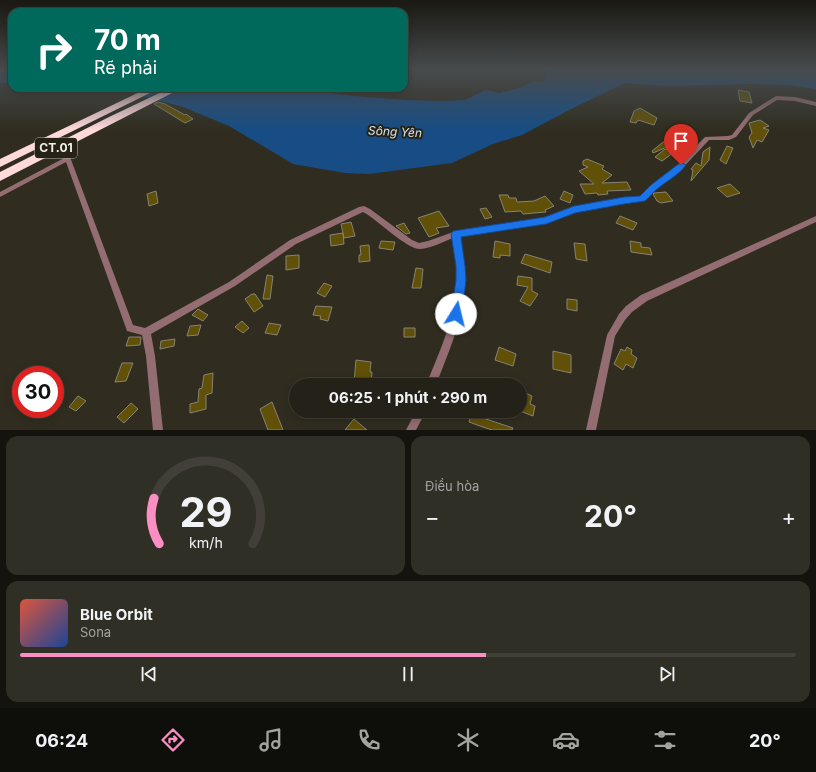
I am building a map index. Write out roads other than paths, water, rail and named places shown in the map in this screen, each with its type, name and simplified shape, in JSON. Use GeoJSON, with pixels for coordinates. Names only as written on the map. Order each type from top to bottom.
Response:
{"type":"FeatureCollection","features":[{"type":"Feature","properties":{"kind":"highway","name":"CT.01"},"geometry":{"type":"LineString","coordinates":[[0,163],[146,92]]}},
{"type":"Feature","properties":{"kind":"highway","name":"CT.01"},"geometry":{"type":"LineString","coordinates":[[0,177],[112,119],[169,92]]}},
{"type":"Feature","properties":{"kind":"street"},"geometry":{"type":"LineString","coordinates":[[0,195],[68,158],[130,328],[146,332],[232,284],[293,242],[358,210],[364,209],[368,211],[409,242],[419,246],[456,234],[546,221],[574,210],[624,200],[642,199],[654,187],[674,173],[707,138],[729,138],[734,136],[751,114],[776,98],[795,99],[816,104]]}},
{"type":"Feature","properties":{"kind":"street"},"geometry":{"type":"LineString","coordinates":[[591,430],[611,335],[622,317],[629,309],[644,298],[816,219]]}},
{"type":"Feature","properties":{"kind":"street"},"geometry":{"type":"LineString","coordinates":[[434,378],[450,336],[458,302],[460,266],[456,234]]}},
{"type":"Feature","properties":{"kind":"street"},"geometry":{"type":"LineString","coordinates":[[146,332],[150,351],[158,430]]}},
{"type":"Feature","properties":{"kind":"street"},"geometry":{"type":"LineString","coordinates":[[411,430],[417,418]]}},
{"type":"Feature","properties":{"kind":"water","name":"Sông Yên"},"geometry":{"type":"Polygon","coordinates":[[[486,90],[499,93],[511,90],[610,90],[522,135],[493,144],[452,163],[369,174],[345,173],[293,164],[229,126],[183,107],[129,92],[318,92],[405,100],[444,101],[465,100],[486,90]]]}}]}
